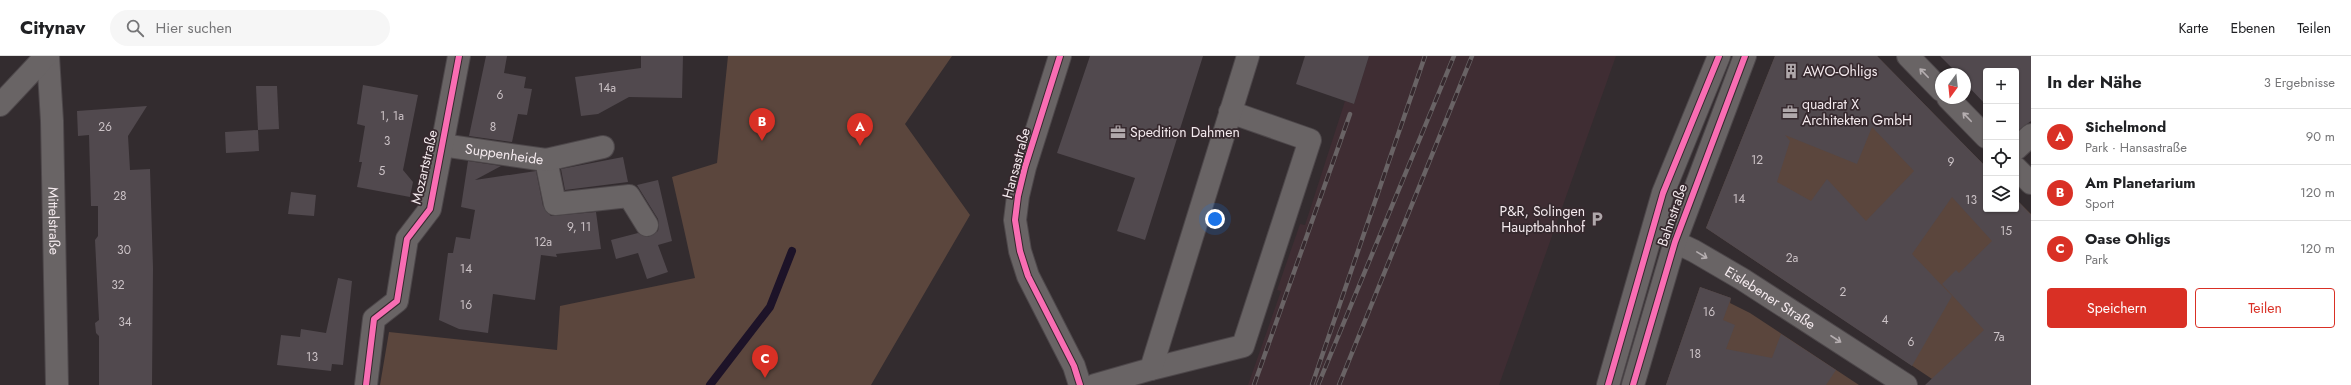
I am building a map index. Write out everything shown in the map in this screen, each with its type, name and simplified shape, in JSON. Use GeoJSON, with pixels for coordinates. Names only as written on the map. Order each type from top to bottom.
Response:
{"type":"FeatureCollection","features":[{"type":"Feature","properties":{"kind":"street"},"geometry":{"type":"LineString","coordinates":[[0,105],[47,56]]}},
{"type":"Feature","properties":{"kind":"street","name":"Mittelstraße"},"geometry":{"type":"LineString","coordinates":[[47,56],[52,121],[57,385]]}},
{"type":"Feature","properties":{"kind":"street","name":"Mozartstraße"},"geometry":{"type":"LineString","coordinates":[[366,385],[374,319],[398,301],[407,239],[430,209],[459,56]]}},
{"type":"Feature","properties":{"kind":"street","name":"Hansastraße"},"geometry":{"type":"LineString","coordinates":[[1060,56],[1025,167],[1018,196],[1015,220],[1020,251],[1028,276],[1074,366],[1080,385]]}},
{"type":"Feature","properties":{"kind":"street"},"geometry":{"type":"LineString","coordinates":[[1151,368],[1248,56]]}},
{"type":"Feature","properties":{"kind":"street","name":"Bahnstraße"},"geometry":{"type":"LineString","coordinates":[[1608,385],[1663,193],[1719,56]]}},
{"type":"Feature","properties":{"kind":"street","name":"Bahnstraße"},"geometry":{"type":"LineString","coordinates":[[1633,385],[1675,242],[1745,56]]}},
{"type":"Feature","properties":{"kind":"street"},"geometry":{"type":"LineString","coordinates":[[1908,56],[1935,84]]}},
{"type":"Feature","properties":{"kind":"street"},"geometry":{"type":"LineString","coordinates":[[1954,104],[1983,134]]}},
{"type":"Feature","properties":{"kind":"street"},"geometry":{"type":"LineString","coordinates":[[1095,385],[1151,368],[1243,346],[1310,140],[1230,112]]}},
{"type":"Feature","properties":{"kind":"street"},"geometry":{"type":"LineString","coordinates":[[2019,146],[2031,135]]}},
{"type":"Feature","properties":{"kind":"street","name":"Suppenheide"},"geometry":{"type":"LineString","coordinates":[[442,145],[546,160],[555,204],[629,196],[647,225]]}},
{"type":"Feature","properties":{"kind":"street"},"geometry":{"type":"LineString","coordinates":[[546,160],[603,147]]}},
{"type":"Feature","properties":{"kind":"street"},"geometry":{"type":"LineString","coordinates":[[2019,171],[2031,183]]}},
{"type":"Feature","properties":{"kind":"street"},"geometry":{"type":"LineString","coordinates":[[1663,193],[1675,242]]}},
{"type":"Feature","properties":{"kind":"street","name":"Eislebener Straße"},"geometry":{"type":"LineString","coordinates":[[1675,242],[1694,251],[1746,281],[1906,385]]}},
{"type":"Feature","properties":{"kind":"shaded area"},"geometry":{"type":"Polygon","coordinates":[[[728,56],[952,56],[905,124],[970,215],[871,385],[380,385],[389,332],[557,350],[560,306],[695,278],[672,177],[717,163],[728,56]]]}},
{"type":"Feature","properties":{"kind":"shaded area"},"geometry":{"type":"Polygon","coordinates":[[[1369,56],[1616,56],[1499,385],[1248,385],[1281,291],[1277,290],[1300,224],[1305,225],[1345,101],[1354,104],[1369,56]]]}},
{"type":"Feature","properties":{"kind":"shaded area"},"geometry":{"type":"Polygon","coordinates":[[[1775,56],[1877,56],[1983,164],[1983,212],[2019,212],[2019,202],[2031,214],[2031,385],[1941,385],[1706,228],[1775,56]]]}},
{"type":"Feature","properties":{"kind":"shaded area"},"geometry":{"type":"Polygon","coordinates":[[[1700,287],[1731,298],[1730,303],[1750,313],[1859,385],[1666,385],[1700,287]]]}},
{"type":"Feature","properties":{"kind":"building"},"geometry":{"type":"Polygon","coordinates":[[[486,56],[507,56],[504,73],[526,77],[524,88],[532,89],[527,115],[518,114],[512,142],[469,136],[486,56]]]}},
{"type":"Feature","properties":{"kind":"building"},"geometry":{"type":"Polygon","coordinates":[[[641,56],[683,56],[682,98],[629,97],[598,114],[581,116],[575,77],[641,68],[641,56]]]}},
{"type":"Feature","properties":{"kind":"building"},"geometry":{"type":"Polygon","coordinates":[[[1090,56],[1203,56],[1145,240],[1117,231],[1135,178],[1057,153],[1090,56]]]}},
{"type":"Feature","properties":{"kind":"building"},"geometry":{"type":"Polygon","coordinates":[[[1305,56],[1369,56],[1354,104],[1296,84],[1305,56]]]}},
{"type":"Feature","properties":{"kind":"building"},"geometry":{"type":"Polygon","coordinates":[[[1775,56],[1877,56],[1983,164],[1983,212],[2019,212],[2019,202],[2031,215],[2031,385],[1925,385],[1984,330],[1942,284],[1956,270],[1959,273],[1992,241],[1952,197],[1912,254],[1952,296],[1912,366],[1706,228],[1775,56]],[[1872,127],[1857,164],[1785,135],[1790,141],[1777,182],[1811,201],[1827,179],[1866,221],[1914,171],[1872,127]]]}},
{"type":"Feature","properties":{"kind":"building"},"geometry":{"type":"Polygon","coordinates":[[[1940,56],[2031,56],[2031,121],[2019,130],[2019,68],[1983,68],[1983,102],[1971,89],[1971,68],[1952,68],[1940,56]]]}},
{"type":"Feature","properties":{"kind":"building"},"geometry":{"type":"Polygon","coordinates":[[[363,85],[418,95],[403,170],[413,182],[410,197],[357,187],[362,162],[359,162],[365,126],[357,124],[363,85]]]}},
{"type":"Feature","properties":{"kind":"building"},"geometry":{"type":"Polygon","coordinates":[[[256,86],[277,86],[279,129],[258,130],[256,86]]]}},
{"type":"Feature","properties":{"kind":"building"},"geometry":{"type":"Polygon","coordinates":[[[147,106],[128,136],[130,170],[150,169],[153,268],[152,385],[99,385],[99,336],[96,333],[95,323],[99,320],[95,240],[98,236],[98,206],[91,206],[89,135],[78,136],[77,111],[147,106]]]}},
{"type":"Feature","properties":{"kind":"building"},"geometry":{"type":"Polygon","coordinates":[[[258,130],[259,151],[226,153],[225,132],[258,130]]]}},
{"type":"Feature","properties":{"kind":"building"},"geometry":{"type":"Polygon","coordinates":[[[623,157],[628,182],[565,190],[561,169],[623,157]]]}},
{"type":"Feature","properties":{"kind":"building"},"geometry":{"type":"Polygon","coordinates":[[[468,161],[501,166],[475,180],[536,171],[543,206],[551,216],[596,212],[601,249],[556,254],[557,257],[541,255],[535,300],[493,294],[488,333],[459,329],[439,320],[448,253],[453,253],[456,237],[470,239],[475,210],[461,207],[468,161]]]}},
{"type":"Feature","properties":{"kind":"building"},"geometry":{"type":"Polygon","coordinates":[[[658,180],[672,241],[658,245],[668,272],[647,279],[638,253],[616,259],[611,240],[638,233],[648,237],[658,231],[658,219],[637,185],[658,180]]]}},
{"type":"Feature","properties":{"kind":"building"},"geometry":{"type":"Polygon","coordinates":[[[291,192],[316,195],[314,216],[288,214],[291,192]]]}},
{"type":"Feature","properties":{"kind":"building"},"geometry":{"type":"Polygon","coordinates":[[[338,278],[352,281],[343,365],[332,364],[331,371],[277,365],[281,335],[300,337],[301,329],[326,333],[338,278]]]}},
{"type":"Feature","properties":{"kind":"building"},"geometry":{"type":"Polygon","coordinates":[[[1700,287],[1731,298],[1723,320],[1735,325],[1726,349],[1772,358],[1781,334],[1836,370],[1826,385],[1666,385],[1700,287]]]}},
{"type":"Feature","properties":{"kind":"waterway"},"geometry":{"type":"LineString","coordinates":[[710,385],[770,307],[792,251]]}},
{"type":"Feature","properties":{"kind":"railway"},"geometry":{"type":"LineString","coordinates":[[1312,385],[1425,56]]}},
{"type":"Feature","properties":{"kind":"railway"},"geometry":{"type":"LineString","coordinates":[[1318,385],[1454,56]]}},
{"type":"Feature","properties":{"kind":"railway"},"geometry":{"type":"LineString","coordinates":[[1339,385],[1472,56]]}},
{"type":"Feature","properties":{"kind":"railway"},"geometry":{"type":"LineString","coordinates":[[1254,385],[1350,114]]}},
{"type":"Feature","properties":{"kind":"cycle path"},"geometry":{"type":"LineString","coordinates":[[366,385],[374,319],[397,301],[407,239],[430,209],[459,56]]}},
{"type":"Feature","properties":{"kind":"cycle path"},"geometry":{"type":"LineString","coordinates":[[1060,56],[1025,167],[1018,196],[1015,220],[1020,251],[1028,276],[1074,366],[1080,385]]}},
{"type":"Feature","properties":{"kind":"cycle path"},"geometry":{"type":"LineString","coordinates":[[1608,385],[1663,193],[1719,56]]}},
{"type":"Feature","properties":{"kind":"cycle path"},"geometry":{"type":"LineString","coordinates":[[1633,385],[1675,242],[1745,56]]}},
{"type":"Feature","properties":{"kind":"place","name":"AWO-Ohligs"},"geometry":{"type":"Point","coordinates":[1791,71]}},
{"type":"Feature","properties":{"kind":"place","name":"quadrat X Architekten GmbH"},"geometry":{"type":"Point","coordinates":[1790,112]}},
{"type":"Feature","properties":{"kind":"place","name":"Spedition Dahmen"},"geometry":{"type":"Point","coordinates":[1118,132]}},
{"type":"Feature","properties":{"kind":"place","name":"Am Planetarium"},"geometry":{"type":"Point","coordinates":[762,141]}},
{"type":"Feature","properties":{"kind":"place","name":"Sichelmond"},"geometry":{"type":"Point","coordinates":[860,146]}},
{"type":"Feature","properties":{"kind":"place","name":"P&R, Solingen Hauptbahnhof"},"geometry":{"type":"Point","coordinates":[1597,219]}},
{"type":"Feature","properties":{"kind":"place","name":"Oase Ohligs"},"geometry":{"type":"Point","coordinates":[765,378]}}]}
